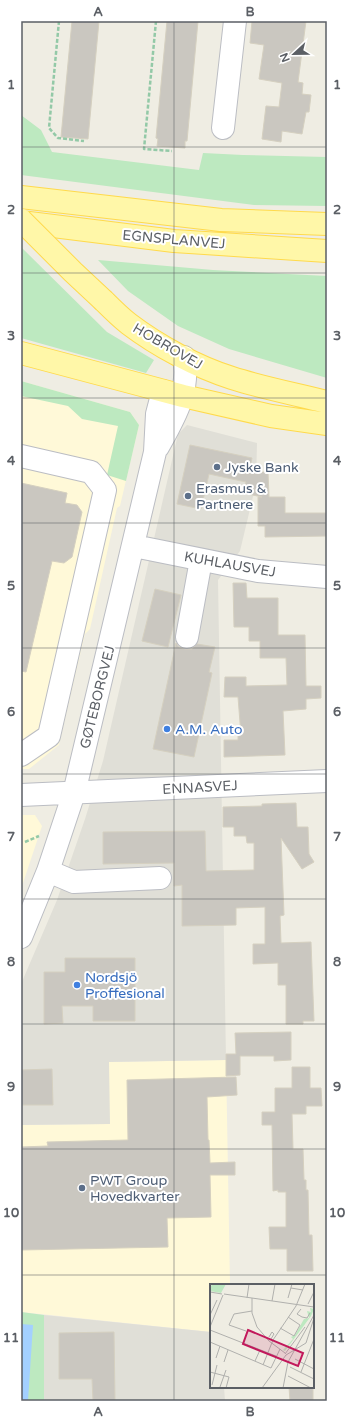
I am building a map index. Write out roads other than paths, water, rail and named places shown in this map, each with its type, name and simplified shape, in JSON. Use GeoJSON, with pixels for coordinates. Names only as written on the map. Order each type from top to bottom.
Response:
{"type":"FeatureCollection","features":[{"type":"Feature","properties":{"kind":"main road","name":"EGNSPLANVEJ"},"geometry":{"type":"LineString","coordinates":[[21,197],[221,220],[327,224]]}},
{"type":"Feature","properties":{"kind":"main road","name":"EGNSPLANVEJ"},"geometry":{"type":"LineString","coordinates":[[21,221],[174,241],[327,251]]}},
{"type":"Feature","properties":{"kind":"main road","name":"HOBROVEJ"},"geometry":{"type":"LineString","coordinates":[[21,221],[129,324],[153,341],[230,378],[261,387],[327,402]]}},
{"type":"Feature","properties":{"kind":"main road"},"geometry":{"type":"LineString","coordinates":[[21,353],[177,390],[271,416],[327,424]]}},
{"type":"Feature","properties":{"kind":"main road"},"geometry":{"type":"LineString","coordinates":[[177,390],[260,399],[327,410]]}},
{"type":"Feature","properties":{"kind":"street"},"geometry":{"type":"LineString","coordinates":[[223,128],[235,21]]}},
{"type":"Feature","properties":{"kind":"street","name":"GØTEBORGVEJ"},"geometry":{"type":"LineString","coordinates":[[21,937],[48,871],[74,793],[134,546],[155,452],[157,414],[177,390],[185,365],[184,357]]}},
{"type":"Feature","properties":{"kind":"street"},"geometry":{"type":"LineString","coordinates":[[21,456],[91,472],[105,490],[49,736],[21,755]]}},
{"type":"Feature","properties":{"kind":"street","name":"KUHLAUSVEJ"},"geometry":{"type":"LineString","coordinates":[[134,546],[258,571],[327,577]]}},
{"type":"Feature","properties":{"kind":"street"},"geometry":{"type":"LineString","coordinates":[[187,637],[201,560]]}},
{"type":"Feature","properties":{"kind":"street","name":"ENNASVEJ"},"geometry":{"type":"LineString","coordinates":[[21,795],[327,781]]}},
{"type":"Feature","properties":{"kind":"street"},"geometry":{"type":"LineString","coordinates":[[48,871],[74,882],[160,878]]}},
{"type":"Feature","properties":{"kind":"water"},"geometry":{"type":"Polygon","coordinates":[[[21,1324],[33,1325],[28,1401],[21,1401],[21,1324]]]}},
{"type":"Feature","properties":{"kind":"place","name":"Jyske Bank"},"geometry":{"type":"Point","coordinates":[217,467]}},
{"type":"Feature","properties":{"kind":"place","name":"Erasmus & Partnere"},"geometry":{"type":"Point","coordinates":[188,496]}},
{"type":"Feature","properties":{"kind":"place","name":"A.M. Auto"},"geometry":{"type":"Point","coordinates":[167,729]}},
{"type":"Feature","properties":{"kind":"place","name":"Nordsjö Proffesional"},"geometry":{"type":"Point","coordinates":[77,985]}},
{"type":"Feature","properties":{"kind":"place","name":"PWT Group Hovedkvarter"},"geometry":{"type":"Point","coordinates":[82,1188]}}]}
